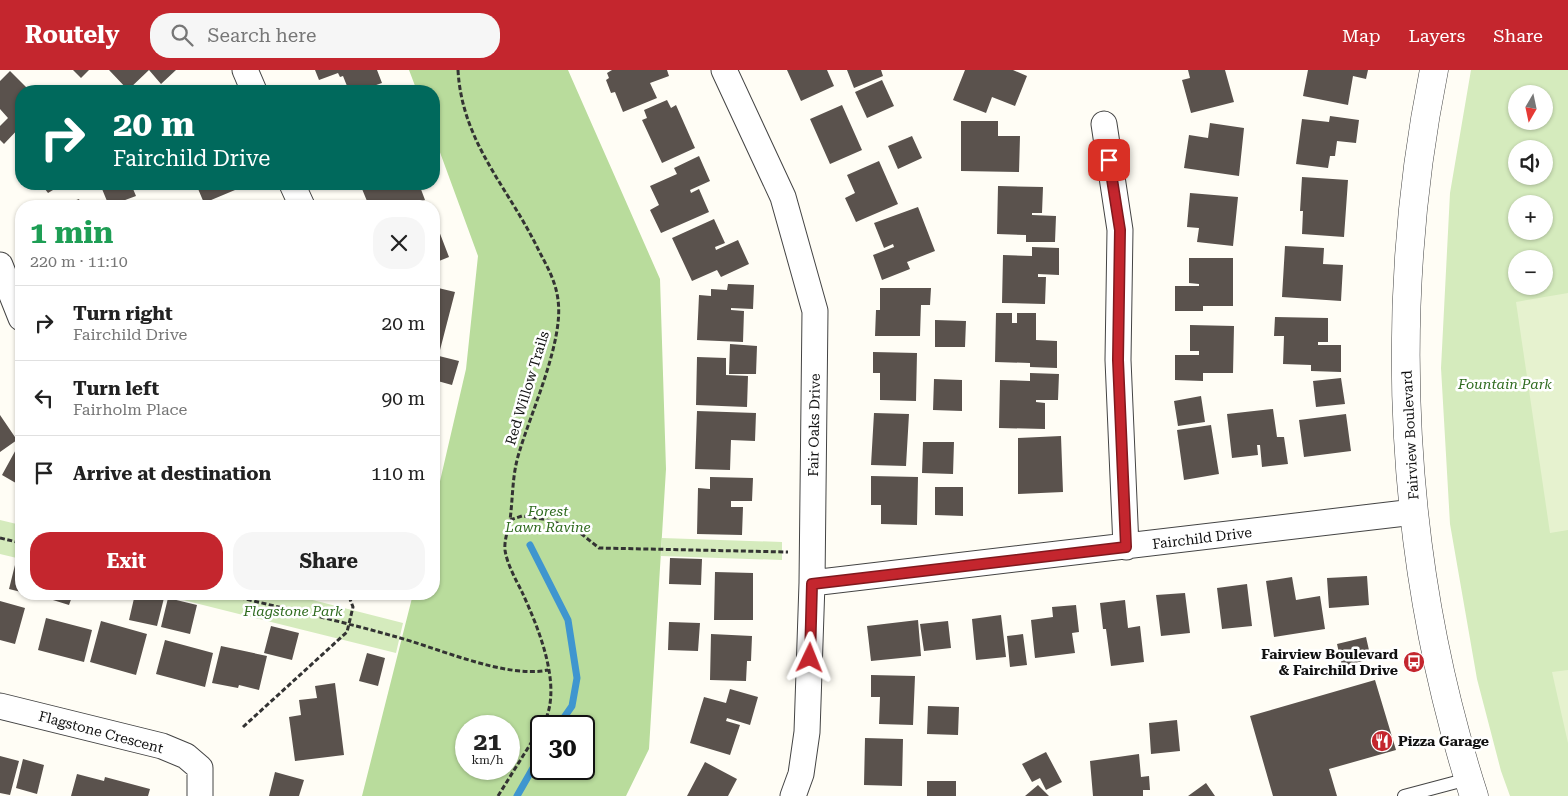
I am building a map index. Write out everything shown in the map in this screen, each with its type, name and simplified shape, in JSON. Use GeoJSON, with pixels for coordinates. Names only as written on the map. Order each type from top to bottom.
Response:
{"type":"FeatureCollection","features":[{"type":"Feature","properties":{"kind":"street"},"geometry":{"type":"LineString","coordinates":[[245,70],[251,85]]}},
{"type":"Feature","properties":{"kind":"street","name":"Fair Oaks Drive"},"geometry":{"type":"LineString","coordinates":[[724,70],[783,197],[815,311],[812,584],[806,753],[793,796]]}},
{"type":"Feature","properties":{"kind":"street","name":"Fairview Boulevard"},"geometry":{"type":"LineString","coordinates":[[1434,70],[1417,173],[1407,308],[1406,386],[1414,512],[1438,660],[1471,787]]}},
{"type":"Feature","properties":{"kind":"street"},"geometry":{"type":"LineString","coordinates":[[1104,124],[1120,230],[1118,360],[1126,547]]}},
{"type":"Feature","properties":{"kind":"street"},"geometry":{"type":"LineString","coordinates":[[0,265],[15,303]]}},
{"type":"Feature","properties":{"kind":"street","name":"Fairchild Drive"},"geometry":{"type":"LineString","coordinates":[[812,584],[1414,512]]}},
{"type":"Feature","properties":{"kind":"street","name":"Flagstone Crescent"},"geometry":{"type":"LineString","coordinates":[[0,706],[162,746],[186,756],[200,768],[200,796]]}},
{"type":"Feature","properties":{"kind":"lane"},"geometry":{"type":"LineString","coordinates":[[1404,796],[1471,787]]}},
{"type":"Feature","properties":{"kind":"path","name":"Red Willow Trails"},"geometry":{"type":"LineString","coordinates":[[458,70],[459,92],[470,129],[488,167],[514,204],[534,240],[553,279],[559,301],[553,348],[518,455],[511,490],[510,520],[505,550],[537,625],[548,670],[550,695],[544,715]]}},
{"type":"Feature","properties":{"kind":"path"},"geometry":{"type":"LineString","coordinates":[[510,520],[522,516],[543,519],[574,528],[599,548],[788,552]]}},
{"type":"Feature","properties":{"kind":"path"},"geometry":{"type":"LineString","coordinates":[[0,538],[15,542]]}},
{"type":"Feature","properties":{"kind":"path"},"geometry":{"type":"LineString","coordinates":[[250,600],[349,624],[500,668],[532,674],[548,670]]}},
{"type":"Feature","properties":{"kind":"path"},"geometry":{"type":"LineString","coordinates":[[243,727],[347,632],[353,606],[350,600]]}},
{"type":"Feature","properties":{"kind":"path","name":"Red Willow Trails"},"geometry":{"type":"LineString","coordinates":[[498,796],[530,744]]}},
{"type":"Feature","properties":{"kind":"green space","name":"Forest Lawn Ravine"},"geometry":{"type":"Polygon","coordinates":[[[409,70],[568,70],[660,279],[666,469],[649,749],[626,796],[362,796],[411,600],[440,600],[440,481],[466,369],[478,256],[440,152],[440,85],[415,85],[409,70]]]}},
{"type":"Feature","properties":{"kind":"green space","name":"Fountain Park"},"geometry":{"type":"Polygon","coordinates":[[[1471,70],[1568,70],[1568,796],[1510,796],[1501,771],[1477,679],[1450,524],[1441,368],[1450,193],[1471,70]]]}},
{"type":"Feature","properties":{"kind":"green space"},"geometry":{"type":"Polygon","coordinates":[[[1568,293],[1568,530],[1550,533],[1516,302],[1568,293]]]}},
{"type":"Feature","properties":{"kind":"green space"},"geometry":{"type":"Polygon","coordinates":[[[0,520],[15,524],[15,558],[0,554],[0,520]]]}},
{"type":"Feature","properties":{"kind":"green space"},"geometry":{"type":"Polygon","coordinates":[[[662,538],[782,542],[782,560],[661,556],[662,538]]]}},
{"type":"Feature","properties":{"kind":"green space","name":"Flagstone Park"},"geometry":{"type":"Polygon","coordinates":[[[183,600],[313,600],[403,623],[396,653],[183,600]]]}},
{"type":"Feature","properties":{"kind":"green space"},"geometry":{"type":"Polygon","coordinates":[[[1568,670],[1568,743],[1552,672],[1568,670]]]}},
{"type":"Feature","properties":{"kind":"building"},"geometry":{"type":"Polygon","coordinates":[[[73,70],[89,70],[81,78],[73,70]]]}},
{"type":"Feature","properties":{"kind":"building"},"geometry":{"type":"Polygon","coordinates":[[[109,70],[149,70],[133,85],[123,85],[109,70]]]}},
{"type":"Feature","properties":{"kind":"building"},"geometry":{"type":"Polygon","coordinates":[[[149,70],[176,70],[161,84],[149,70]]]}},
{"type":"Feature","properties":{"kind":"building"},"geometry":{"type":"Polygon","coordinates":[[[315,70],[377,70],[382,83],[376,85],[347,85],[343,76],[340,77],[338,73],[319,80],[315,70]]]}},
{"type":"Feature","properties":{"kind":"building"},"geometry":{"type":"Polygon","coordinates":[[[612,70],[667,70],[669,76],[650,83],[657,98],[623,112],[615,92],[611,93],[606,80],[609,78],[607,73],[612,70]]]}},
{"type":"Feature","properties":{"kind":"building"},"geometry":{"type":"Polygon","coordinates":[[[787,70],[827,70],[834,86],[801,101],[787,70]]]}},
{"type":"Feature","properties":{"kind":"building"},"geometry":{"type":"Polygon","coordinates":[[[847,70],[881,70],[883,76],[854,88],[847,70]]]}},
{"type":"Feature","properties":{"kind":"building"},"geometry":{"type":"Polygon","coordinates":[[[965,70],[1013,70],[1027,76],[1015,106],[992,97],[986,113],[953,100],[965,70]]]}},
{"type":"Feature","properties":{"kind":"building"},"geometry":{"type":"Polygon","coordinates":[[[1188,70],[1225,70],[1234,102],[1191,113],[1182,80],[1190,78],[1188,70]]]}},
{"type":"Feature","properties":{"kind":"building"},"geometry":{"type":"Polygon","coordinates":[[[1308,70],[1368,70],[1366,79],[1353,76],[1348,105],[1303,96],[1308,70]]]}},
{"type":"Feature","properties":{"kind":"building"},"geometry":{"type":"Polygon","coordinates":[[[10,71],[24,85],[15,85],[15,132],[4,144],[0,140],[0,126],[8,118],[0,109],[0,81],[10,71]]]}},
{"type":"Feature","properties":{"kind":"building"},"geometry":{"type":"Polygon","coordinates":[[[882,80],[894,106],[867,118],[855,92],[882,80]]]}},
{"type":"Feature","properties":{"kind":"building"},"geometry":{"type":"Polygon","coordinates":[[[667,100],[671,108],[676,105],[695,148],[662,163],[642,120],[647,118],[644,110],[667,100]]]}},
{"type":"Feature","properties":{"kind":"building"},"geometry":{"type":"Polygon","coordinates":[[[842,105],[862,150],[830,164],[810,119],[842,105]]]}},
{"type":"Feature","properties":{"kind":"building"},"geometry":{"type":"Polygon","coordinates":[[[1330,116],[1359,120],[1356,143],[1337,141],[1335,156],[1330,156],[1328,168],[1296,164],[1302,119],[1329,122],[1330,116]]]}},
{"type":"Feature","properties":{"kind":"building"},"geometry":{"type":"Polygon","coordinates":[[[961,121],[998,121],[998,136],[1020,136],[1019,172],[961,171],[961,121]]]}},
{"type":"Feature","properties":{"kind":"building"},"geometry":{"type":"Polygon","coordinates":[[[1210,123],[1244,128],[1239,176],[1184,168],[1189,135],[1208,138],[1210,123]]]}},
{"type":"Feature","properties":{"kind":"building"},"geometry":{"type":"Polygon","coordinates":[[[912,136],[922,158],[898,169],[888,146],[912,136]]]}},
{"type":"Feature","properties":{"kind":"building"},"geometry":{"type":"Polygon","coordinates":[[[699,156],[710,181],[690,190],[691,193],[699,189],[709,212],[661,233],[650,210],[659,205],[650,186],[677,174],[674,168],[699,156]]]}},
{"type":"Feature","properties":{"kind":"building"},"geometry":{"type":"Polygon","coordinates":[[[879,161],[898,204],[856,222],[845,198],[855,193],[847,175],[879,161]]]}},
{"type":"Feature","properties":{"kind":"building"},"geometry":{"type":"Polygon","coordinates":[[[1302,177],[1348,180],[1344,237],[1302,234],[1303,211],[1300,211],[1302,177]]]}},
{"type":"Feature","properties":{"kind":"building"},"geometry":{"type":"Polygon","coordinates":[[[998,186],[1043,187],[1042,213],[1032,213],[1032,215],[1056,216],[1055,242],[1026,242],[1026,235],[997,234],[998,186]]]}},
{"type":"Feature","properties":{"kind":"building"},"geometry":{"type":"Polygon","coordinates":[[[102,190],[134,190],[136,196],[125,200],[107,200],[102,190]]]}},
{"type":"Feature","properties":{"kind":"building"},"geometry":{"type":"Polygon","coordinates":[[[199,190],[235,190],[211,200],[203,200],[199,190]]]}},
{"type":"Feature","properties":{"kind":"building"},"geometry":{"type":"Polygon","coordinates":[[[362,190],[421,190],[425,200],[367,200],[362,190]]]}},
{"type":"Feature","properties":{"kind":"building"},"geometry":{"type":"Polygon","coordinates":[[[1190,193],[1238,197],[1233,246],[1197,242],[1199,228],[1187,227],[1190,193]]]}},
{"type":"Feature","properties":{"kind":"building"},"geometry":{"type":"Polygon","coordinates":[[[918,207],[935,251],[907,262],[910,269],[882,280],[873,255],[894,247],[893,244],[884,248],[874,223],[918,207]]]}},
{"type":"Feature","properties":{"kind":"building"},"geometry":{"type":"Polygon","coordinates":[[[714,219],[725,243],[715,247],[716,250],[738,240],[749,264],[721,277],[717,270],[692,281],[672,238],[714,219]]]}},
{"type":"Feature","properties":{"kind":"building"},"geometry":{"type":"Polygon","coordinates":[[[440,234],[449,257],[440,261],[440,234]]]}},
{"type":"Feature","properties":{"kind":"building"},"geometry":{"type":"Polygon","coordinates":[[[1285,246],[1324,248],[1323,264],[1343,265],[1341,301],[1282,297],[1285,246]]]}},
{"type":"Feature","properties":{"kind":"building"},"geometry":{"type":"Polygon","coordinates":[[[1032,247],[1059,248],[1059,275],[1038,274],[1038,277],[1046,277],[1045,304],[1002,303],[1003,255],[1032,256],[1032,247]]]}},
{"type":"Feature","properties":{"kind":"building"},"geometry":{"type":"Polygon","coordinates":[[[1189,258],[1233,258],[1233,306],[1203,306],[1203,311],[1175,311],[1175,286],[1199,286],[1199,284],[1189,283],[1189,258]]]}},
{"type":"Feature","properties":{"kind":"building"},"geometry":{"type":"Polygon","coordinates":[[[728,284],[754,285],[753,309],[731,308],[731,310],[744,311],[743,342],[697,340],[699,295],[711,296],[711,289],[727,290],[728,284]]]}},
{"type":"Feature","properties":{"kind":"building"},"geometry":{"type":"Polygon","coordinates":[[[440,288],[455,292],[440,350],[440,288]]]}},
{"type":"Feature","properties":{"kind":"building"},"geometry":{"type":"Polygon","coordinates":[[[880,288],[931,288],[930,305],[921,305],[920,336],[875,336],[876,310],[880,310],[880,288]]]}},
{"type":"Feature","properties":{"kind":"building"},"geometry":{"type":"Polygon","coordinates":[[[996,313],[1012,313],[1012,323],[1017,323],[1017,313],[1036,313],[1036,340],[1057,341],[1057,368],[1030,367],[1030,363],[995,362],[996,313]]]}},
{"type":"Feature","properties":{"kind":"building"},"geometry":{"type":"Polygon","coordinates":[[[1275,317],[1328,318],[1328,342],[1318,342],[1318,345],[1341,345],[1341,372],[1311,371],[1311,365],[1283,364],[1284,336],[1274,336],[1275,317]]]}},
{"type":"Feature","properties":{"kind":"building"},"geometry":{"type":"Polygon","coordinates":[[[935,320],[966,321],[965,347],[935,347],[935,320]]]}},
{"type":"Feature","properties":{"kind":"building"},"geometry":{"type":"Polygon","coordinates":[[[1190,325],[1234,326],[1233,373],[1203,373],[1203,381],[1175,380],[1175,355],[1199,355],[1199,351],[1190,351],[1190,325]]]}},
{"type":"Feature","properties":{"kind":"building"},"geometry":{"type":"Polygon","coordinates":[[[730,344],[757,346],[756,374],[729,374],[730,344]]]}},
{"type":"Feature","properties":{"kind":"building"},"geometry":{"type":"Polygon","coordinates":[[[873,352],[917,353],[916,401],[880,400],[880,373],[873,373],[873,352]]]}},
{"type":"Feature","properties":{"kind":"building"},"geometry":{"type":"Polygon","coordinates":[[[440,356],[459,361],[452,385],[440,382],[440,356]]]}},
{"type":"Feature","properties":{"kind":"building"},"geometry":{"type":"Polygon","coordinates":[[[697,357],[726,358],[726,375],[748,376],[747,407],[696,405],[697,357]]]}},
{"type":"Feature","properties":{"kind":"building"},"geometry":{"type":"Polygon","coordinates":[[[1030,373],[1059,374],[1058,400],[1036,400],[1036,402],[1045,403],[1045,429],[999,428],[1000,380],[1030,381],[1030,373]]]}},
{"type":"Feature","properties":{"kind":"building"},"geometry":{"type":"Polygon","coordinates":[[[1341,378],[1345,404],[1316,407],[1313,381],[1341,378]]]}},
{"type":"Feature","properties":{"kind":"building"},"geometry":{"type":"Polygon","coordinates":[[[934,379],[962,380],[962,411],[933,410],[934,379]]]}},
{"type":"Feature","properties":{"kind":"building"},"geometry":{"type":"Polygon","coordinates":[[[1201,396],[1205,422],[1178,426],[1174,401],[1201,396]]]}},
{"type":"Feature","properties":{"kind":"building"},"geometry":{"type":"Polygon","coordinates":[[[1273,409],[1277,437],[1284,437],[1288,464],[1262,467],[1260,445],[1257,445],[1258,455],[1232,458],[1227,414],[1273,409]]]}},
{"type":"Feature","properties":{"kind":"building"},"geometry":{"type":"Polygon","coordinates":[[[697,411],[756,413],[755,441],[731,440],[730,470],[695,469],[697,411]]]}},
{"type":"Feature","properties":{"kind":"building"},"geometry":{"type":"Polygon","coordinates":[[[874,413],[909,414],[906,466],[871,465],[874,413]]]}},
{"type":"Feature","properties":{"kind":"building"},"geometry":{"type":"Polygon","coordinates":[[[1346,414],[1351,451],[1304,457],[1299,420],[1346,414]]]}},
{"type":"Feature","properties":{"kind":"building"},"geometry":{"type":"Polygon","coordinates":[[[0,415],[15,437],[15,441],[0,452],[0,415]]]}},
{"type":"Feature","properties":{"kind":"building"},"geometry":{"type":"Polygon","coordinates":[[[1211,425],[1219,474],[1184,480],[1177,430],[1211,425]]]}},
{"type":"Feature","properties":{"kind":"building"},"geometry":{"type":"Polygon","coordinates":[[[1061,436],[1063,492],[1018,494],[1018,438],[1061,436]]]}},
{"type":"Feature","properties":{"kind":"building"},"geometry":{"type":"Polygon","coordinates":[[[923,442],[954,442],[953,474],[922,473],[923,442]]]}},
{"type":"Feature","properties":{"kind":"building"},"geometry":{"type":"Polygon","coordinates":[[[15,451],[15,483],[2,475],[15,451]]]}},
{"type":"Feature","properties":{"kind":"building"},"geometry":{"type":"Polygon","coordinates":[[[871,476],[918,477],[917,525],[881,524],[881,505],[871,505],[871,476]]]}},
{"type":"Feature","properties":{"kind":"building"},"geometry":{"type":"Polygon","coordinates":[[[710,477],[753,478],[752,501],[731,501],[731,507],[743,507],[742,535],[697,534],[698,488],[710,489],[710,477]]]}},
{"type":"Feature","properties":{"kind":"building"},"geometry":{"type":"Polygon","coordinates":[[[935,487],[963,487],[963,516],[935,515],[935,487]]]}},
{"type":"Feature","properties":{"kind":"building"},"geometry":{"type":"Polygon","coordinates":[[[670,558],[702,559],[701,585],[669,584],[670,558]]]}},
{"type":"Feature","properties":{"kind":"building"},"geometry":{"type":"Polygon","coordinates":[[[15,565],[15,590],[9,589],[15,565]]]}},
{"type":"Feature","properties":{"kind":"building"},"geometry":{"type":"Polygon","coordinates":[[[715,572],[753,573],[753,620],[714,620],[715,572]]]}},
{"type":"Feature","properties":{"kind":"building"},"geometry":{"type":"Polygon","coordinates":[[[1367,576],[1369,605],[1329,608],[1327,578],[1367,576]]]}},
{"type":"Feature","properties":{"kind":"building"},"geometry":{"type":"Polygon","coordinates":[[[1292,577],[1296,600],[1320,596],[1325,629],[1274,637],[1266,581],[1292,577]]]}},
{"type":"Feature","properties":{"kind":"building"},"geometry":{"type":"Polygon","coordinates":[[[1247,584],[1252,626],[1222,629],[1217,588],[1247,584]]]}},
{"type":"Feature","properties":{"kind":"building"},"geometry":{"type":"Polygon","coordinates":[[[1185,593],[1190,633],[1161,636],[1156,595],[1185,593]]]}},
{"type":"Feature","properties":{"kind":"building"},"geometry":{"type":"Polygon","coordinates":[[[53,600],[71,600],[69,605],[53,600]]]}},
{"type":"Feature","properties":{"kind":"building"},"geometry":{"type":"Polygon","coordinates":[[[134,600],[164,600],[157,626],[129,620],[134,600]]]}},
{"type":"Feature","properties":{"kind":"building"},"geometry":{"type":"Polygon","coordinates":[[[168,600],[197,605],[190,634],[161,627],[168,600]]]}},
{"type":"Feature","properties":{"kind":"building"},"geometry":{"type":"Polygon","coordinates":[[[1125,600],[1128,628],[1140,626],[1144,662],[1111,666],[1106,629],[1103,629],[1100,603],[1125,600]]]}},
{"type":"Feature","properties":{"kind":"building"},"geometry":{"type":"Polygon","coordinates":[[[0,601],[25,608],[15,644],[0,640],[0,601]]]}},
{"type":"Feature","properties":{"kind":"building"},"geometry":{"type":"Polygon","coordinates":[[[1076,605],[1079,632],[1072,633],[1075,653],[1035,658],[1031,620],[1053,617],[1052,607],[1076,605]]]}},
{"type":"Feature","properties":{"kind":"building"},"geometry":{"type":"Polygon","coordinates":[[[1001,615],[1006,657],[976,660],[972,619],[1001,615]]]}},
{"type":"Feature","properties":{"kind":"building"},"geometry":{"type":"Polygon","coordinates":[[[46,618],[92,630],[84,662],[38,650],[46,618]]]}},
{"type":"Feature","properties":{"kind":"building"},"geometry":{"type":"Polygon","coordinates":[[[918,620],[921,656],[871,661],[867,626],[918,620]]]}},
{"type":"Feature","properties":{"kind":"building"},"geometry":{"type":"Polygon","coordinates":[[[101,621],[147,634],[136,675],[90,662],[101,621]]]}},
{"type":"Feature","properties":{"kind":"building"},"geometry":{"type":"Polygon","coordinates":[[[948,621],[951,648],[924,651],[920,624],[948,621]]]}},
{"type":"Feature","properties":{"kind":"building"},"geometry":{"type":"Polygon","coordinates":[[[669,622],[700,623],[698,651],[668,650],[669,622]]]}},
{"type":"Feature","properties":{"kind":"building"},"geometry":{"type":"Polygon","coordinates":[[[271,626],[299,633],[292,660],[264,653],[271,626]]]}},
{"type":"Feature","properties":{"kind":"building"},"geometry":{"type":"Polygon","coordinates":[[[711,634],[752,636],[751,661],[747,661],[746,681],[710,680],[711,634]]]}},
{"type":"Feature","properties":{"kind":"building"},"geometry":{"type":"Polygon","coordinates":[[[1023,634],[1027,665],[1010,667],[1007,636],[1023,634]]]}},
{"type":"Feature","properties":{"kind":"building"},"geometry":{"type":"Polygon","coordinates":[[[1366,637],[1371,659],[1342,666],[1337,644],[1366,637]]]}},
{"type":"Feature","properties":{"kind":"building"},"geometry":{"type":"Polygon","coordinates":[[[165,640],[213,653],[205,687],[156,674],[165,640]]]}},
{"type":"Feature","properties":{"kind":"building"},"geometry":{"type":"Polygon","coordinates":[[[221,646],[267,656],[259,690],[239,685],[238,688],[212,683],[221,646]]]}},
{"type":"Feature","properties":{"kind":"building"},"geometry":{"type":"Polygon","coordinates":[[[367,653],[385,658],[378,686],[359,681],[367,653]]]}},
{"type":"Feature","properties":{"kind":"building"},"geometry":{"type":"Polygon","coordinates":[[[871,675],[915,676],[913,725],[879,724],[880,697],[871,697],[871,675]]]}},
{"type":"Feature","properties":{"kind":"building"},"geometry":{"type":"Polygon","coordinates":[[[1375,680],[1396,750],[1329,769],[1337,796],[1273,796],[1250,716],[1375,680]]]}},
{"type":"Feature","properties":{"kind":"building"},"geometry":{"type":"Polygon","coordinates":[[[335,683],[344,755],[295,761],[289,717],[301,715],[299,700],[317,698],[315,686],[335,683]]]}},
{"type":"Feature","properties":{"kind":"building"},"geometry":{"type":"Polygon","coordinates":[[[730,689],[758,697],[750,725],[727,718],[726,721],[740,725],[730,755],[690,743],[704,697],[726,703],[730,689]]]}},
{"type":"Feature","properties":{"kind":"building"},"geometry":{"type":"Polygon","coordinates":[[[928,706],[959,707],[958,735],[927,734],[928,706]]]}},
{"type":"Feature","properties":{"kind":"building"},"geometry":{"type":"Polygon","coordinates":[[[1177,720],[1180,751],[1151,754],[1149,723],[1177,720]]]}},
{"type":"Feature","properties":{"kind":"building"},"geometry":{"type":"Polygon","coordinates":[[[865,738],[903,739],[902,786],[864,785],[865,738]]]}},
{"type":"Feature","properties":{"kind":"building"},"geometry":{"type":"Polygon","coordinates":[[[1046,752],[1062,782],[1046,790],[1040,778],[1032,782],[1022,764],[1046,752]]]}},
{"type":"Feature","properties":{"kind":"building"},"geometry":{"type":"Polygon","coordinates":[[[1139,754],[1141,777],[1149,776],[1150,790],[1143,790],[1143,796],[1093,796],[1090,761],[1139,754]]]}},
{"type":"Feature","properties":{"kind":"building"},"geometry":{"type":"Polygon","coordinates":[[[0,756],[19,761],[10,795],[0,793],[0,756]]]}},
{"type":"Feature","properties":{"kind":"building"},"geometry":{"type":"Polygon","coordinates":[[[23,759],[44,765],[37,794],[16,788],[23,759]]]}},
{"type":"Feature","properties":{"kind":"building"},"geometry":{"type":"Polygon","coordinates":[[[705,762],[737,779],[728,796],[687,796],[705,762]]]}},
{"type":"Feature","properties":{"kind":"building"},"geometry":{"type":"Polygon","coordinates":[[[275,772],[304,780],[299,796],[269,796],[275,772]]]}},
{"type":"Feature","properties":{"kind":"building"},"geometry":{"type":"Polygon","coordinates":[[[77,774],[104,781],[105,777],[150,789],[148,796],[71,796],[77,774]]]}},
{"type":"Feature","properties":{"kind":"building"},"geometry":{"type":"Polygon","coordinates":[[[927,781],[956,781],[956,796],[927,796],[927,781]]]}},
{"type":"Feature","properties":{"kind":"building"},"geometry":{"type":"Polygon","coordinates":[[[1206,783],[1215,796],[1188,796],[1206,783]]]}},
{"type":"Feature","properties":{"kind":"building"},"geometry":{"type":"Polygon","coordinates":[[[1038,785],[1049,796],[1025,796],[1038,785]]]}},
{"type":"Feature","properties":{"kind":"waterway"},"geometry":{"type":"LineString","coordinates":[[530,545],[568,620],[577,678],[572,706],[566,715]]}},
{"type":"Feature","properties":{"kind":"waterway"},"geometry":{"type":"LineString","coordinates":[[517,796],[530,773]]}},
{"type":"Feature","properties":{"kind":"place","name":"Fairview Boulevard & Fairchild Drive"},"geometry":{"type":"Point","coordinates":[1414,662]}},
{"type":"Feature","properties":{"kind":"place","name":"Pizza Garage"},"geometry":{"type":"Point","coordinates":[1382,741]}},
{"type":"Feature","properties":{"kind":"route"},"geometry":{"type":"LineString","coordinates":[[810,658],[812,584],[1126,547],[1118,360],[1120,230],[1109,160]]}}]}
